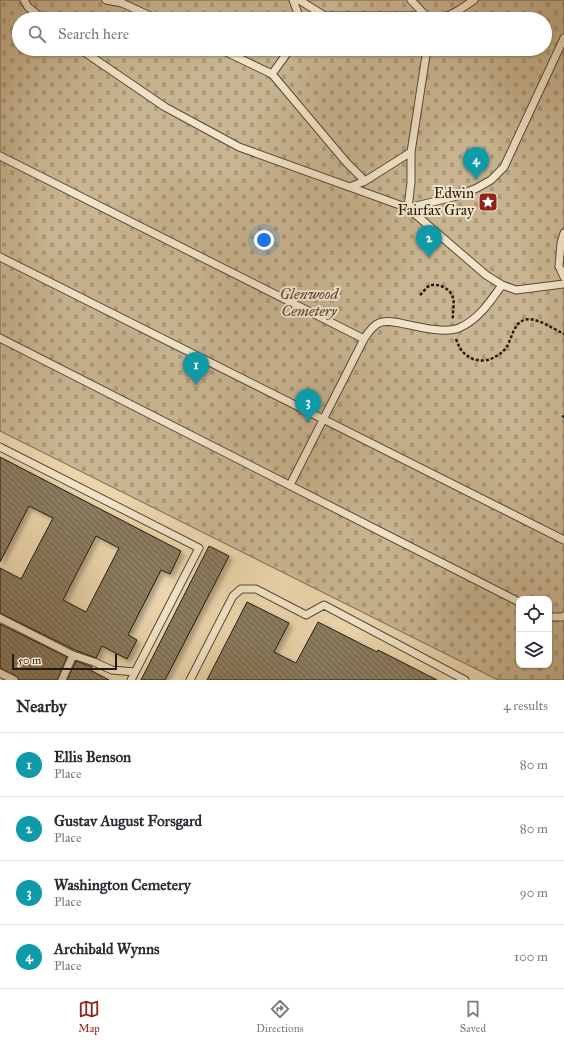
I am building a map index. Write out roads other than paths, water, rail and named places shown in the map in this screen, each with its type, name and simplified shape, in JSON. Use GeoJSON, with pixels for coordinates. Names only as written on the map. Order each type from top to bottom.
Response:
{"type":"FeatureCollection","features":[{"type":"Feature","properties":{"kind":"lane"},"geometry":{"type":"LineString","coordinates":[[24,0],[28,7],[34,12]]}},
{"type":"Feature","properties":{"kind":"lane"},"geometry":{"type":"LineString","coordinates":[[106,0],[122,1],[143,12]]}},
{"type":"Feature","properties":{"kind":"lane"},"geometry":{"type":"LineString","coordinates":[[293,0],[297,12]]}},
{"type":"Feature","properties":{"kind":"lane"},"geometry":{"type":"LineString","coordinates":[[299,0],[315,12]]}},
{"type":"Feature","properties":{"kind":"lane"},"geometry":{"type":"LineString","coordinates":[[411,0],[422,12]]}},
{"type":"Feature","properties":{"kind":"lane"},"geometry":{"type":"LineString","coordinates":[[455,12],[474,0]]}},
{"type":"Feature","properties":{"kind":"lane"},"geometry":{"type":"LineString","coordinates":[[408,208],[457,196],[477,188],[491,180],[504,167],[564,38]]}},
{"type":"Feature","properties":{"kind":"lane"},"geometry":{"type":"LineString","coordinates":[[90,56],[165,107],[240,147],[408,208],[486,275],[502,285],[516,290],[564,284]]}},
{"type":"Feature","properties":{"kind":"lane"},"geometry":{"type":"LineString","coordinates":[[235,56],[272,74],[346,162],[365,181]]}},
{"type":"Feature","properties":{"kind":"lane"},"geometry":{"type":"LineString","coordinates":[[272,74],[285,56]]}},
{"type":"Feature","properties":{"kind":"lane"},"geometry":{"type":"LineString","coordinates":[[408,208],[412,152],[426,56]]}},
{"type":"Feature","properties":{"kind":"lane"},"geometry":{"type":"LineString","coordinates":[[350,186],[365,181],[412,152]]}},
{"type":"Feature","properties":{"kind":"lane"},"geometry":{"type":"LineString","coordinates":[[0,156],[364,339]]}},
{"type":"Feature","properties":{"kind":"lane"},"geometry":{"type":"LineString","coordinates":[[564,233],[560,243],[559,266],[564,277]]}},
{"type":"Feature","properties":{"kind":"lane"},"geometry":{"type":"LineString","coordinates":[[0,257],[564,540]]}},
{"type":"Feature","properties":{"kind":"lane"},"geometry":{"type":"LineString","coordinates":[[290,485],[370,329],[378,323],[387,321],[443,330],[454,329],[474,320],[490,304],[502,285]]}},
{"type":"Feature","properties":{"kind":"lane"},"geometry":{"type":"LineString","coordinates":[[0,338],[516,600]]}},
{"type":"Feature","properties":{"kind":"lane"},"geometry":{"type":"LineString","coordinates":[[0,447],[199,548],[131,680]]}},
{"type":"Feature","properties":{"kind":"lane"},"geometry":{"type":"LineString","coordinates":[[190,680],[233,596],[241,588],[256,589],[306,615],[324,605],[465,680]]}},
{"type":"Feature","properties":{"kind":"lane"},"geometry":{"type":"LineString","coordinates":[[552,617],[564,616]]}},
{"type":"Feature","properties":{"kind":"lane"},"geometry":{"type":"LineString","coordinates":[[0,618],[72,655],[112,670],[135,672]]}},
{"type":"Feature","properties":{"kind":"lane"},"geometry":{"type":"LineString","coordinates":[[62,680],[72,655]]}},
{"type":"Feature","properties":{"kind":"lane"},"geometry":{"type":"LineString","coordinates":[[0,673],[14,680]]}},
{"type":"Feature","properties":{"kind":"place","name":"Archibald Wynns"},"geometry":{"type":"Point","coordinates":[476,180]}},
{"type":"Feature","properties":{"kind":"place","name":"Edwin Fairfax Gray"},"geometry":{"type":"Point","coordinates":[488,202]}},
{"type":"Feature","properties":{"kind":"place","name":"Gustav August Forsgard"},"geometry":{"type":"Point","coordinates":[429,258]}},
{"type":"Feature","properties":{"kind":"place","name":"Ellis Benson"},"geometry":{"type":"Point","coordinates":[196,385]}},
{"type":"Feature","properties":{"kind":"place","name":"Washington Cemetery"},"geometry":{"type":"Point","coordinates":[308,422]}},
{"type":"Feature","properties":{"kind":"park label","name":"Glenwood Cemetery"},"geometry":{"type":"Point","coordinates":[309,302]}}]}
